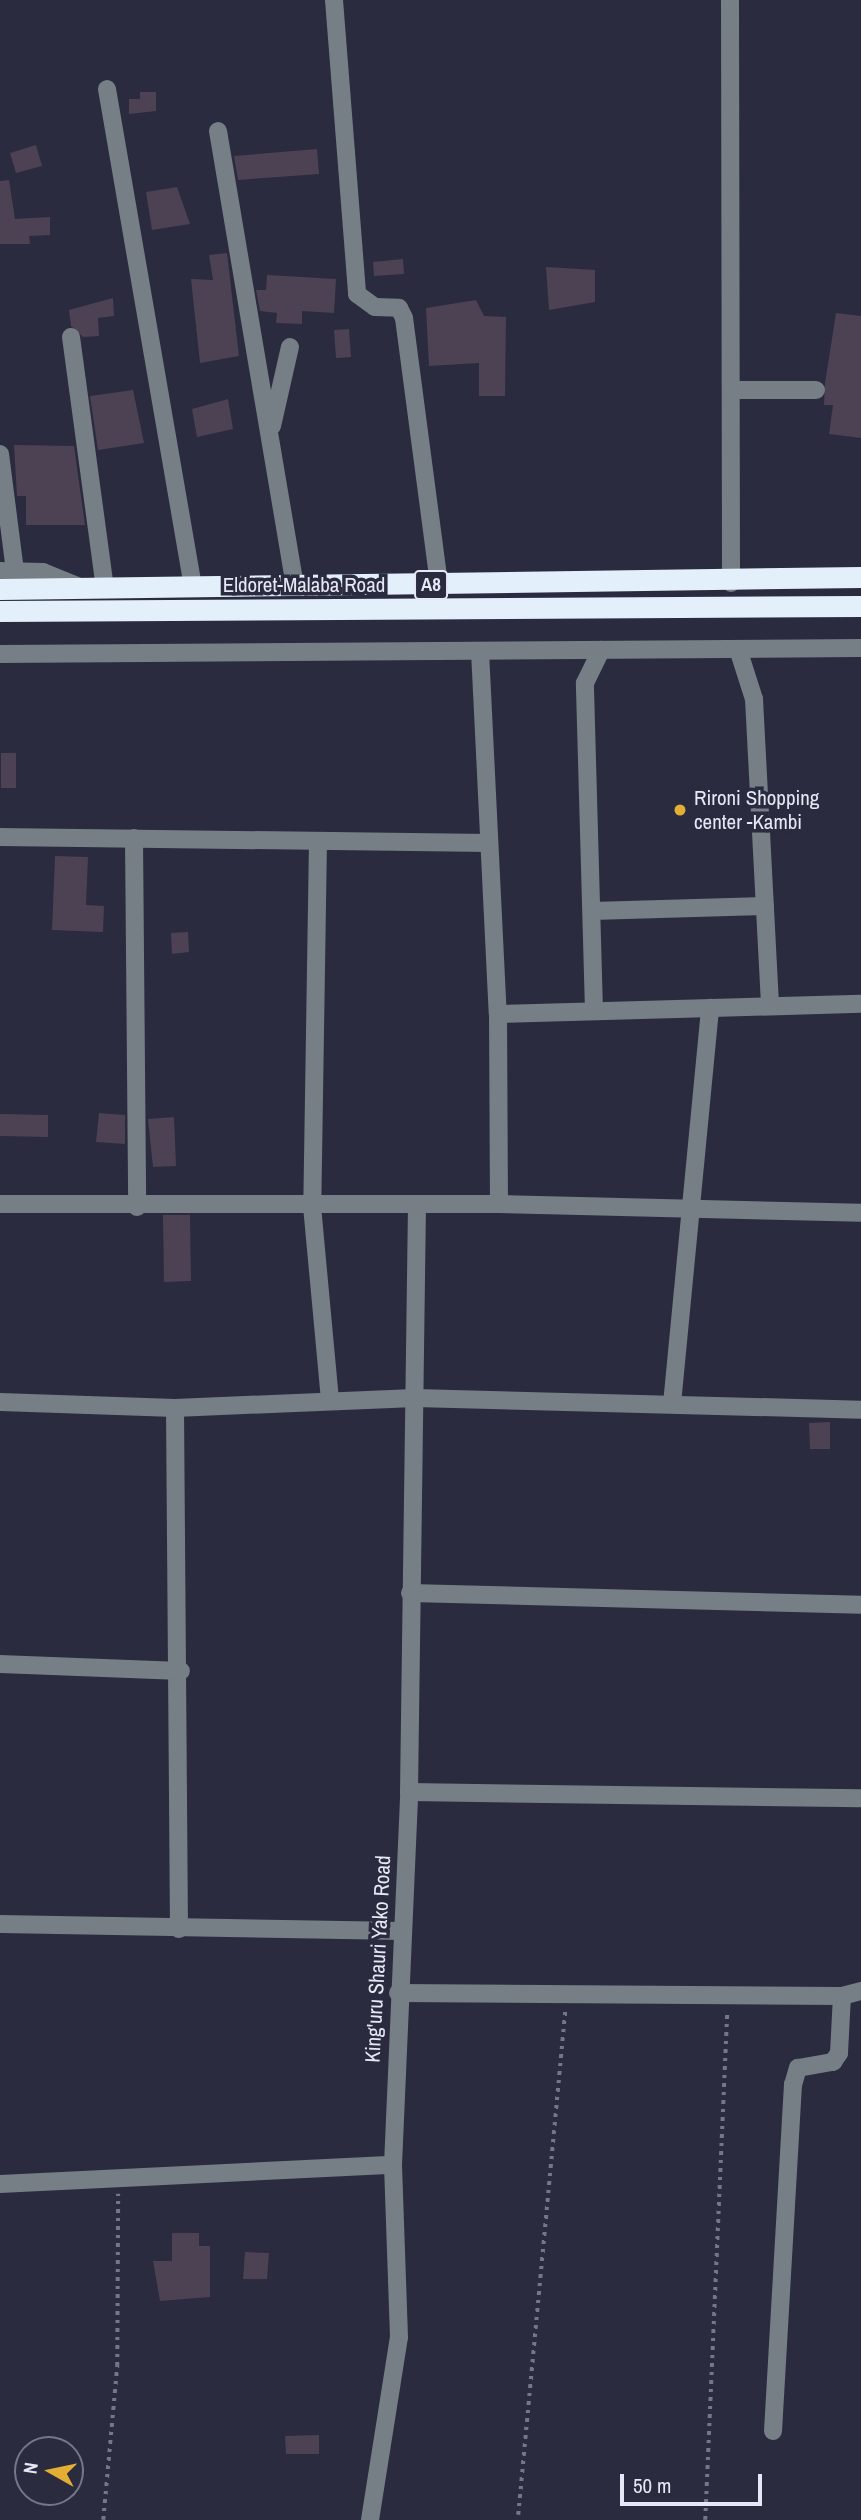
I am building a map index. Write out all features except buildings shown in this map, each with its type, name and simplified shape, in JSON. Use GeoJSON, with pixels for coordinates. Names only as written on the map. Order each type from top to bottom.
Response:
{"type":"FeatureCollection","features":[{"type":"Feature","properties":{"kind":"highway","name":"Eldoret-Malaba Road"},"geometry":{"type":"LineString","coordinates":[[0,589],[731,583],[861,577]]}},
{"type":"Feature","properties":{"kind":"highway","name":"Eldoret-Malaba Road"},"geometry":{"type":"LineString","coordinates":[[0,611],[861,606]]}},
{"type":"Feature","properties":{"kind":"street"},"geometry":{"type":"LineString","coordinates":[[334,0],[357,295],[375,307],[399,308],[404,318],[439,585]]}},
{"type":"Feature","properties":{"kind":"street"},"geometry":{"type":"LineString","coordinates":[[730,0],[733,390],[731,583]]}},
{"type":"Feature","properties":{"kind":"street"},"geometry":{"type":"LineString","coordinates":[[107,89],[193,587]]}},
{"type":"Feature","properties":{"kind":"street"},"geometry":{"type":"LineString","coordinates":[[218,131],[295,586]]}},
{"type":"Feature","properties":{"kind":"street"},"geometry":{"type":"LineString","coordinates":[[71,337],[105,588]]}},
{"type":"Feature","properties":{"kind":"street"},"geometry":{"type":"LineString","coordinates":[[270,440],[290,347]]}},
{"type":"Feature","properties":{"kind":"street"},"geometry":{"type":"LineString","coordinates":[[733,390],[816,390]]}},
{"type":"Feature","properties":{"kind":"street"},"geometry":{"type":"LineString","coordinates":[[0,454],[8,571]]}},
{"type":"Feature","properties":{"kind":"street","name":"Eldoret-Malaba Road"},"geometry":{"type":"LineString","coordinates":[[8,571],[43,572],[82,588]]}},
{"type":"Feature","properties":{"kind":"street"},"geometry":{"type":"LineString","coordinates":[[0,654],[861,648]]}},
{"type":"Feature","properties":{"kind":"street"},"geometry":{"type":"LineString","coordinates":[[738,649],[754,698],[771,1006]]}},
{"type":"Feature","properties":{"kind":"street"},"geometry":{"type":"LineString","coordinates":[[594,1011],[585,683],[601,650]]}},
{"type":"Feature","properties":{"kind":"street"},"geometry":{"type":"LineString","coordinates":[[480,651],[498,1014],[499,1204]]}},
{"type":"Feature","properties":{"kind":"street"},"geometry":{"type":"LineString","coordinates":[[0,837],[489,843]]}},
{"type":"Feature","properties":{"kind":"street"},"geometry":{"type":"LineString","coordinates":[[134,838],[137,1207]]}},
{"type":"Feature","properties":{"kind":"street"},"geometry":{"type":"LineString","coordinates":[[318,841],[312,1206],[330,1401]]}},
{"type":"Feature","properties":{"kind":"street"},"geometry":{"type":"LineString","coordinates":[[592,911],[765,906]]}},
{"type":"Feature","properties":{"kind":"street"},"geometry":{"type":"LineString","coordinates":[[498,1014],[861,1003]]}},
{"type":"Feature","properties":{"kind":"street"},"geometry":{"type":"LineString","coordinates":[[672,1404],[709,1008]]}},
{"type":"Feature","properties":{"kind":"street"},"geometry":{"type":"LineString","coordinates":[[0,1204],[417,1208],[499,1204],[691,1212],[861,1213]]}},
{"type":"Feature","properties":{"kind":"street","name":"King'uru Shauri Yako Road"},"geometry":{"type":"LineString","coordinates":[[370,2520],[399,2337],[393,2165],[398,1993],[409,1792],[417,1208]]}},
{"type":"Feature","properties":{"kind":"street"},"geometry":{"type":"LineString","coordinates":[[0,1402],[174,1408],[415,1398],[861,1410]]}},
{"type":"Feature","properties":{"kind":"street"},"geometry":{"type":"LineString","coordinates":[[174,1408],[181,1671],[179,1929]]}},
{"type":"Feature","properties":{"kind":"street"},"geometry":{"type":"LineString","coordinates":[[410,1593],[861,1605]]}},
{"type":"Feature","properties":{"kind":"street"},"geometry":{"type":"LineString","coordinates":[[0,1664],[181,1671]]}},
{"type":"Feature","properties":{"kind":"street"},"geometry":{"type":"LineString","coordinates":[[409,1792],[861,1798]]}},
{"type":"Feature","properties":{"kind":"street"},"geometry":{"type":"LineString","coordinates":[[0,1924],[402,1931]]}},
{"type":"Feature","properties":{"kind":"street"},"geometry":{"type":"LineString","coordinates":[[398,1993],[566,1992],[842,1996],[861,1991]]}},
{"type":"Feature","properties":{"kind":"street"},"geometry":{"type":"LineString","coordinates":[[773,2431],[793,2085],[798,2068],[833,2062],[839,2053],[842,1996]]}},
{"type":"Feature","properties":{"kind":"street"},"geometry":{"type":"LineString","coordinates":[[0,2184],[393,2165]]}},
{"type":"Feature","properties":{"kind":"path"},"geometry":{"type":"LineString","coordinates":[[518,2515],[566,1992]]}},
{"type":"Feature","properties":{"kind":"path"},"geometry":{"type":"LineString","coordinates":[[705,2520],[727,1994]]}},
{"type":"Feature","properties":{"kind":"path"},"geometry":{"type":"LineString","coordinates":[[103,2520],[117,2366],[119,2178]]}},
{"type":"Feature","properties":{"kind":"place","name":"Rironi Shopping center -Kambi"},"geometry":{"type":"Point","coordinates":[680,810]}}]}
